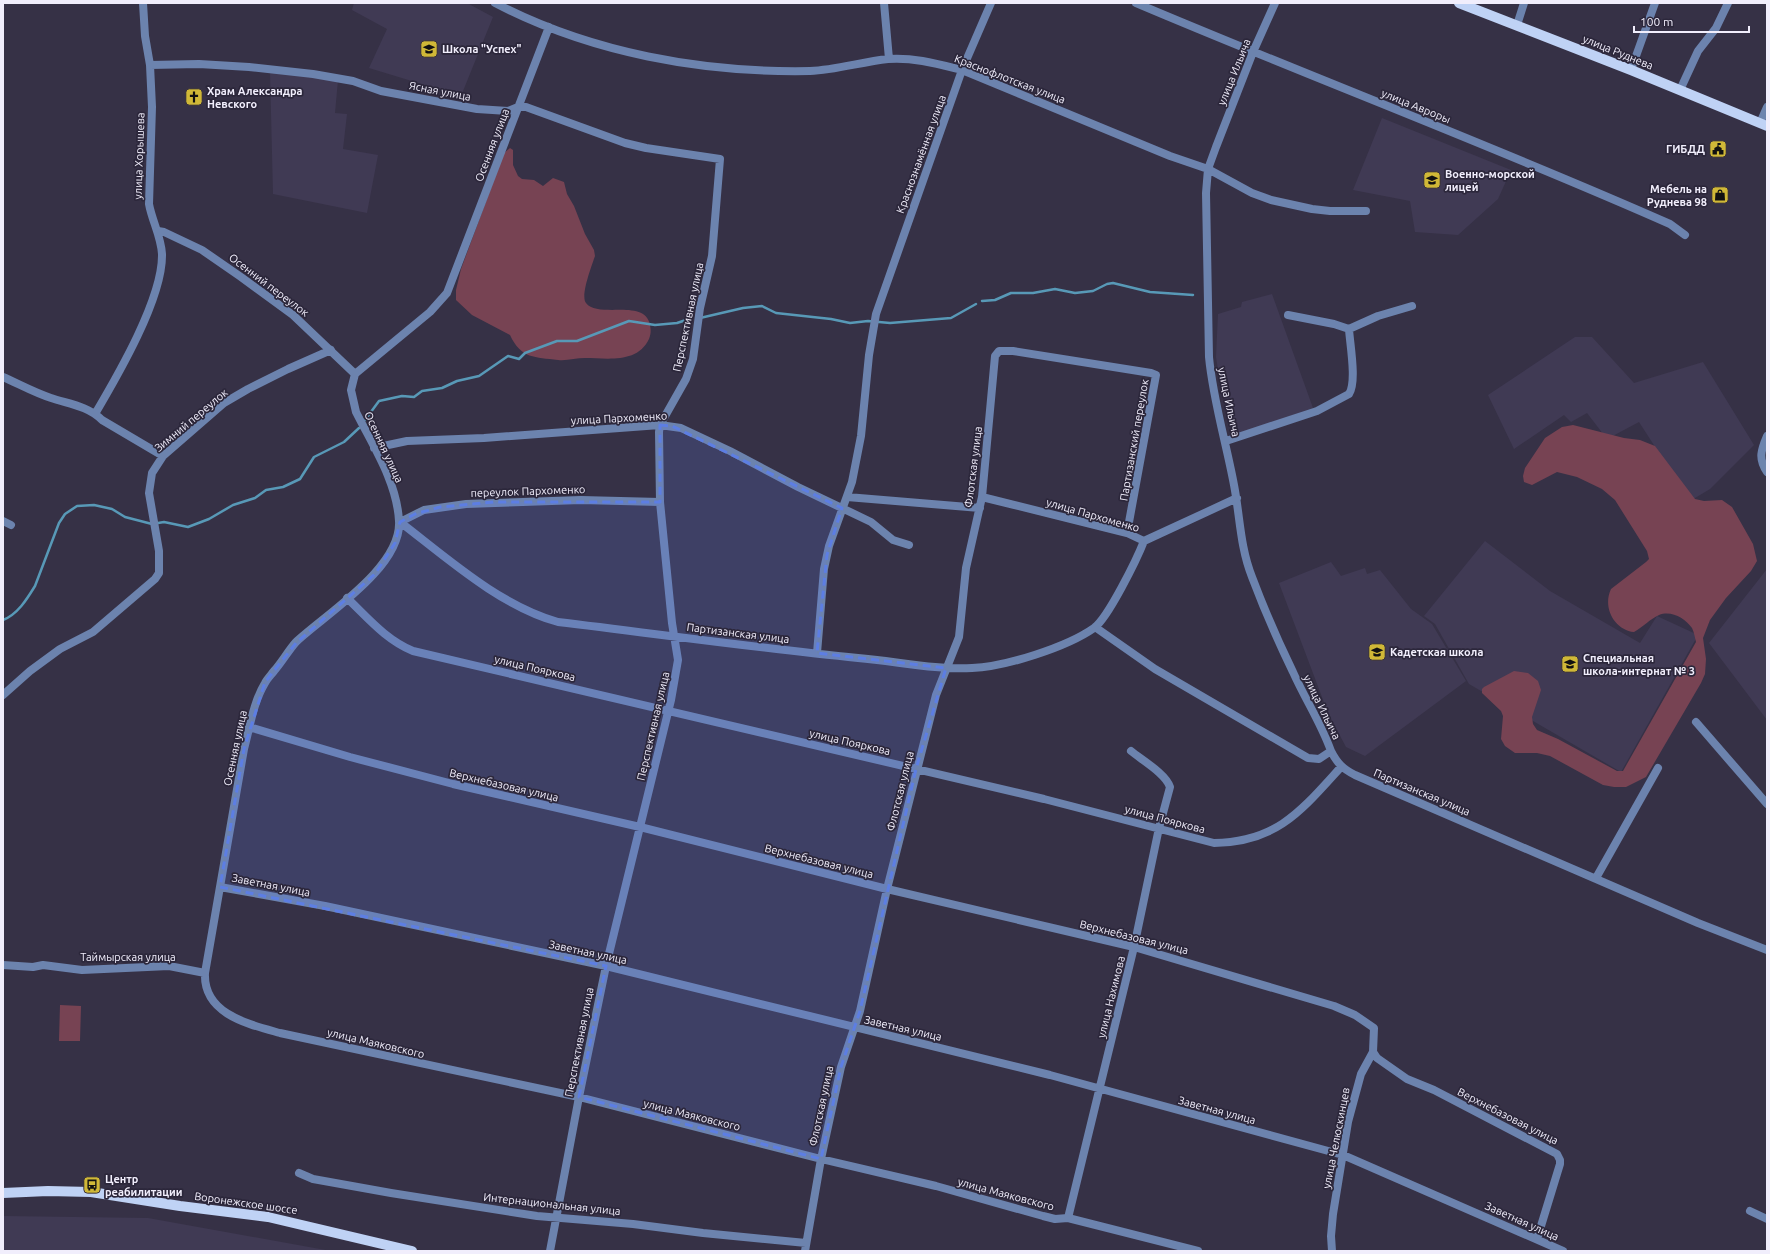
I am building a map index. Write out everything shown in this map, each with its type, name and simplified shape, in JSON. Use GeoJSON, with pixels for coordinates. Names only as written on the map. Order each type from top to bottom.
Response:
{"type":"FeatureCollection","features":[{"type":"Feature","properties":{"kind":"main road","name":"улица Руднева"},"geometry":{"type":"LineString","coordinates":[[1459,3],[1631,70],[1764,125]]}},
{"type":"Feature","properties":{"kind":"main road","name":"Воронежское шоссе"},"geometry":{"type":"LineString","coordinates":[[3,1193],[48,1191],[91,1192],[180,1206],[268,1216],[412,1251]]}},
{"type":"Feature","properties":{"kind":"street","name":"улица Хорышева"},"geometry":{"type":"LineString","coordinates":[[95,414],[144,321],[159,280],[162,252],[158,231],[151,219],[148,196],[152,107],[150,65],[145,36],[143,3]]}},
{"type":"Feature","properties":{"kind":"street","name":"Краснофлотская улица"},"geometry":{"type":"LineString","coordinates":[[495,3],[526,19],[605,45],[642,55],[706,67],[765,72],[812,71],[889,59],[922,60],[962,70],[1170,156],[1208,169],[1252,193],[1271,200],[1312,210],[1330,212],[1366,211]]}},
{"type":"Feature","properties":{"kind":"street"},"geometry":{"type":"LineString","coordinates":[[884,3],[889,59]]}},
{"type":"Feature","properties":{"kind":"street","name":"Краснознамённая улица"},"geometry":{"type":"LineString","coordinates":[[848,497],[861,436],[872,332],[876,314],[962,70],[990,3]]}},
{"type":"Feature","properties":{"kind":"street","name":"улица Авроры"},"geometry":{"type":"LineString","coordinates":[[1136,3],[1253,52],[1569,179],[1670,224],[1685,235]]}},
{"type":"Feature","properties":{"kind":"street","name":"улица Ильича"},"geometry":{"type":"LineString","coordinates":[[1275,3],[1253,52],[1208,169],[1206,199],[1209,357],[1211,383],[1226,441],[1237,498],[1245,557],[1293,673],[1323,728],[1331,751]]}},
{"type":"Feature","properties":{"kind":"street"},"geometry":{"type":"LineString","coordinates":[[1517,25],[1524,3]]}},
{"type":"Feature","properties":{"kind":"street"},"geometry":{"type":"LineString","coordinates":[[1631,70],[1656,3]]}},
{"type":"Feature","properties":{"kind":"street"},"geometry":{"type":"LineString","coordinates":[[1680,90],[1698,50],[1716,28],[1728,3]]}},
{"type":"Feature","properties":{"kind":"street","name":"Осенняя улица"},"geometry":{"type":"LineString","coordinates":[[205,973],[249,727],[257,700],[265,682],[296,643],[372,578],[395,543],[400,522],[396,501],[389,477],[356,412],[351,390],[355,374],[430,312],[447,293],[549,27]]}},
{"type":"Feature","properties":{"kind":"street","name":"Ясная улица"},"geometry":{"type":"LineString","coordinates":[[150,65],[199,64],[249,67],[313,74],[353,82],[381,90],[477,109],[508,111],[518,107],[533,110],[546,116],[625,143],[646,148],[720,159]]}},
{"type":"Feature","properties":{"kind":"street"},"geometry":{"type":"LineString","coordinates":[[1764,125],[1767,107]]}},
{"type":"Feature","properties":{"kind":"street","name":"Перспективная улица"},"geometry":{"type":"LineString","coordinates":[[550,1251],[579,1097],[606,966],[668,712],[678,660],[660,502],[658,440],[660,425],[686,379],[693,359],[700,308],[712,256],[720,159]]}},
{"type":"Feature","properties":{"kind":"street","name":"Осенний переулок"},"geometry":{"type":"LineString","coordinates":[[158,231],[164,232],[202,250],[241,277],[293,315],[355,374]]}},
{"type":"Feature","properties":{"kind":"street"},"geometry":{"type":"LineString","coordinates":[[1288,315],[1334,324],[1349,329],[1378,316],[1412,306]]}},
{"type":"Feature","properties":{"kind":"street"},"geometry":{"type":"LineString","coordinates":[[1226,441],[1317,411],[1349,394],[1352,390],[1353,381],[1349,329]]}},
{"type":"Feature","properties":{"kind":"street","name":"Зимний переулок"},"geometry":{"type":"LineString","coordinates":[[3,695],[30,671],[60,649],[93,632],[155,579],[159,573],[160,567],[156,529],[152,516],[150,497],[151,478],[155,467],[163,456],[224,403],[288,369],[331,350]]}},
{"type":"Feature","properties":{"kind":"street","name":"Флотская улица"},"geometry":{"type":"LineString","coordinates":[[806,1247],[821,1159],[840,1067],[860,1011],[916,768],[939,683],[959,637],[966,568],[982,497],[995,356],[999,351],[1013,351]]}},
{"type":"Feature","properties":{"kind":"street","name":"Партизанский переулок"},"geometry":{"type":"LineString","coordinates":[[1013,351],[1143,371],[1156,375],[1127,533]]}},
{"type":"Feature","properties":{"kind":"street"},"geometry":{"type":"LineString","coordinates":[[3,377],[39,393],[79,406],[95,414],[102,420],[163,456]]}},
{"type":"Feature","properties":{"kind":"street","name":"улица Пархоменко"},"geometry":{"type":"LineString","coordinates":[[374,448],[406,441],[484,438],[660,425],[681,428],[871,522],[893,540],[909,545]]}},
{"type":"Feature","properties":{"kind":"street"},"geometry":{"type":"LineString","coordinates":[[1767,436],[1760,458],[1763,467],[1767,472]]}},
{"type":"Feature","properties":{"kind":"street"},"geometry":{"type":"LineString","coordinates":[[817,654],[824,569],[829,546],[842,508],[848,497],[980,508]]}},
{"type":"Feature","properties":{"kind":"street","name":"улица Пархоменко"},"geometry":{"type":"LineString","coordinates":[[982,497],[1127,533],[1144,541],[1237,498]]}},
{"type":"Feature","properties":{"kind":"street","name":"переулок Пархоменко"},"geometry":{"type":"LineString","coordinates":[[400,522],[424,510],[466,504],[575,500],[660,502]]}},
{"type":"Feature","properties":{"kind":"street"},"geometry":{"type":"LineString","coordinates":[[3,521],[11,525]]}},
{"type":"Feature","properties":{"kind":"street","name":"Партизанская улица"},"geometry":{"type":"LineString","coordinates":[[400,522],[478,582],[508,600],[549,620],[817,654],[946,668],[978,668],[1020,659],[1079,636],[1095,627],[1132,568],[1144,541]]}},
{"type":"Feature","properties":{"kind":"street","name":"улица Пояркова"},"geometry":{"type":"LineString","coordinates":[[347,598],[383,633],[401,646],[413,650],[668,712],[916,768],[1214,843],[1240,842],[1266,834],[1297,814],[1341,767]]}},
{"type":"Feature","properties":{"kind":"street"},"geometry":{"type":"LineString","coordinates":[[1095,627],[1155,669],[1308,758],[1320,759],[1331,751]]}},
{"type":"Feature","properties":{"kind":"street"},"geometry":{"type":"LineString","coordinates":[[1696,722],[1767,804]]}},
{"type":"Feature","properties":{"kind":"street","name":"Верхнебазовая улица"},"geometry":{"type":"LineString","coordinates":[[249,727],[350,757],[453,784],[640,827],[887,889],[1134,947],[1250,980],[1346,1010],[1370,1024],[1374,1028],[1375,1032]]}},
{"type":"Feature","properties":{"kind":"street","name":"улица Нахимова"},"geometry":{"type":"LineString","coordinates":[[1068,1218],[1134,947],[1158,828],[1170,787],[1168,782],[1130,751]]}},
{"type":"Feature","properties":{"kind":"street","name":"Партизанская улица"},"geometry":{"type":"LineString","coordinates":[[1331,751],[1341,767],[1355,775],[1698,923],[1767,950]]}},
{"type":"Feature","properties":{"kind":"street"},"geometry":{"type":"LineString","coordinates":[[1596,878],[1658,768]]}},
{"type":"Feature","properties":{"kind":"street","name":"Заветная улица"},"geometry":{"type":"LineString","coordinates":[[220,887],[325,906],[606,966],[986,1058],[1343,1155],[1563,1251]]}},
{"type":"Feature","properties":{"kind":"street","name":"Таймырская улица"},"geometry":{"type":"LineString","coordinates":[[3,965],[33,968],[43,965],[82,970],[168,966],[205,973]]}},
{"type":"Feature","properties":{"kind":"street","name":"улица Маяковского"},"geometry":{"type":"LineString","coordinates":[[205,973],[205,984],[217,1007],[233,1017],[280,1033],[579,1097],[821,1159],[936,1186],[1054,1219],[1068,1218],[1198,1251]]}},
{"type":"Feature","properties":{"kind":"street","name":"улица Челюскинцев"},"geometry":{"type":"LineString","coordinates":[[1332,1251],[1331,1236],[1333,1214],[1348,1122],[1357,1087],[1365,1065],[1373,1052],[1375,1032]]}},
{"type":"Feature","properties":{"kind":"street","name":"Верхнебазовая улица"},"geometry":{"type":"LineString","coordinates":[[1373,1052],[1382,1062],[1407,1078],[1434,1090],[1557,1154],[1560,1164],[1537,1239]]}},
{"type":"Feature","properties":{"kind":"street","name":"Интернациональная улица"},"geometry":{"type":"LineString","coordinates":[[299,1173],[313,1179],[419,1198],[557,1218],[634,1224],[806,1247]]}},
{"type":"Feature","properties":{"kind":"street"},"geometry":{"type":"LineString","coordinates":[[1750,1211],[1767,1219]]}},
{"type":"Feature","properties":{"kind":"highlighted area"},"geometry":{"type":"Polygon","coordinates":[[[660,425],[672,426],[842,508],[827,555],[817,653],[946,668],[916,769],[860,1011],[841,1067],[821,1159],[579,1097],[606,966],[220,887],[244,749],[265,682],[296,643],[375,574],[395,543],[400,522],[415,514],[440,507],[494,502],[660,502],[660,425]]]}},
{"type":"Feature","properties":{"kind":"shaded area","name":"Школа \"Успех\""},"geometry":{"type":"Polygon","coordinates":[[[354,3],[467,3],[493,17],[461,96],[369,68],[387,29],[352,10],[354,3]]]}},
{"type":"Feature","properties":{"kind":"shaded area"},"geometry":{"type":"Polygon","coordinates":[[[270,72],[338,80],[335,113],[347,114],[343,149],[378,155],[367,213],[273,194],[270,72]]]}},
{"type":"Feature","properties":{"kind":"shaded area","name":"Военно-морской лицей"},"geometry":{"type":"Polygon","coordinates":[[[1382,118],[1511,170],[1498,199],[1458,235],[1415,232],[1410,201],[1353,190],[1382,118]]]}},
{"type":"Feature","properties":{"kind":"shaded area"},"geometry":{"type":"Polygon","coordinates":[[[510,148],[513,150],[513,165],[518,176],[522,179],[534,180],[543,186],[553,178],[564,182],[567,194],[594,250],[595,256],[585,287],[584,294],[586,303],[592,307],[600,309],[631,310],[640,312],[646,317],[651,330],[649,339],[644,347],[637,353],[612,359],[582,358],[561,360],[536,357],[524,353],[514,343],[510,335],[472,315],[456,300],[456,290],[461,269],[504,153],[510,148]]]}},
{"type":"Feature","properties":{"kind":"shaded area"},"geometry":{"type":"Polygon","coordinates":[[[1272,294],[1313,408],[1234,436],[1220,382],[1216,357],[1218,314],[1241,307],[1242,302],[1272,294]]]}},
{"type":"Feature","properties":{"kind":"shaded area"},"geometry":{"type":"Polygon","coordinates":[[[1575,337],[1592,337],[1634,383],[1703,362],[1754,445],[1710,489],[1690,501],[1639,422],[1607,439],[1587,413],[1571,422],[1564,415],[1514,449],[1488,395],[1575,337]]]}},
{"type":"Feature","properties":{"kind":"shaded area"},"geometry":{"type":"Polygon","coordinates":[[[1573,425],[1624,438],[1640,440],[1655,446],[1695,499],[1704,501],[1722,500],[1732,507],[1753,544],[1757,561],[1751,571],[1726,598],[1710,620],[1703,638],[1706,659],[1705,674],[1701,683],[1646,777],[1626,787],[1603,785],[1550,756],[1537,753],[1515,753],[1505,746],[1501,739],[1503,716],[1501,711],[1482,693],[1482,689],[1484,687],[1514,671],[1528,673],[1538,681],[1541,690],[1532,717],[1533,724],[1537,730],[1558,739],[1617,771],[1623,771],[1696,642],[1693,630],[1689,624],[1682,618],[1673,614],[1659,615],[1634,632],[1621,627],[1612,617],[1608,603],[1611,589],[1649,559],[1647,551],[1615,500],[1602,489],[1577,477],[1557,472],[1532,485],[1524,482],[1523,476],[1525,468],[1545,438],[1562,427],[1573,425]]]}},
{"type":"Feature","properties":{"kind":"shaded area","name":"Специальная школа-интернат № 3"},"geometry":{"type":"Polygon","coordinates":[[[1485,541],[1550,591],[1640,643],[1657,616],[1698,635],[1621,772],[1469,684],[1435,624],[1424,616],[1485,541]]]}},
{"type":"Feature","properties":{"kind":"shaded area","name":"Кадетская школа"},"geometry":{"type":"Polygon","coordinates":[[[1331,562],[1341,576],[1365,568],[1367,574],[1380,570],[1411,609],[1432,624],[1466,681],[1365,756],[1346,747],[1328,713],[1279,583],[1331,562]]]}},
{"type":"Feature","properties":{"kind":"shaded area"},"geometry":{"type":"Polygon","coordinates":[[[1767,569],[1767,720],[1709,643],[1767,569]]]}},
{"type":"Feature","properties":{"kind":"shaded area"},"geometry":{"type":"Polygon","coordinates":[[[60,1005],[81,1006],[80,1041],[59,1041],[60,1005]]]}},
{"type":"Feature","properties":{"kind":"shaded area"},"geometry":{"type":"Polygon","coordinates":[[[3,1216],[148,1218],[331,1251],[3,1251],[3,1216]]]}},
{"type":"Feature","properties":{"kind":"waterway"},"geometry":{"type":"LineString","coordinates":[[982,301],[995,300],[1011,293],[1033,293],[1055,289],[1075,293],[1093,291],[1107,284],[1113,283],[1150,292],[1193,295]]}},
{"type":"Feature","properties":{"kind":"waterway"},"geometry":{"type":"LineString","coordinates":[[700,318],[743,308],[762,306],[776,313],[831,319],[850,323],[868,321],[890,323],[951,318],[976,304]]}},
{"type":"Feature","properties":{"kind":"waterway"},"geometry":{"type":"LineString","coordinates":[[365,420],[379,401],[402,396],[414,397],[422,391],[442,388],[457,381],[479,376],[508,356],[519,359],[525,353],[557,341],[577,341],[629,321],[655,325],[677,323],[689,319]]}},
{"type":"Feature","properties":{"kind":"waterway"},"geometry":{"type":"LineString","coordinates":[[3,620],[18,610],[29,596],[35,586],[59,523],[65,514],[77,506],[94,505],[112,509],[125,517],[152,524],[164,522],[188,527],[209,519],[233,505],[255,498],[266,490],[283,487],[300,479],[314,457],[344,442],[359,428]]}},
{"type":"Feature","properties":{"kind":"place","name":"Школа \"Успех\""},"geometry":{"type":"Point","coordinates":[429,49]}},
{"type":"Feature","properties":{"kind":"place","name":"Храм Александра Невского"},"geometry":{"type":"Point","coordinates":[194,97]}},
{"type":"Feature","properties":{"kind":"place","name":"ГИБДД"},"geometry":{"type":"Point","coordinates":[1718,149]}},
{"type":"Feature","properties":{"kind":"place","name":"Военно-морской лицей"},"geometry":{"type":"Point","coordinates":[1432,180]}},
{"type":"Feature","properties":{"kind":"place","name":"Мебель на Руднева 98"},"geometry":{"type":"Point","coordinates":[1720,195]}},
{"type":"Feature","properties":{"kind":"place","name":"Кадетская школа"},"geometry":{"type":"Point","coordinates":[1377,652]}},
{"type":"Feature","properties":{"kind":"place","name":"Специальная школа-интернат № 3"},"geometry":{"type":"Point","coordinates":[1570,664]}},
{"type":"Feature","properties":{"kind":"place","name":"Центр реабилитации"},"geometry":{"type":"Point","coordinates":[92,1185]}}]}
